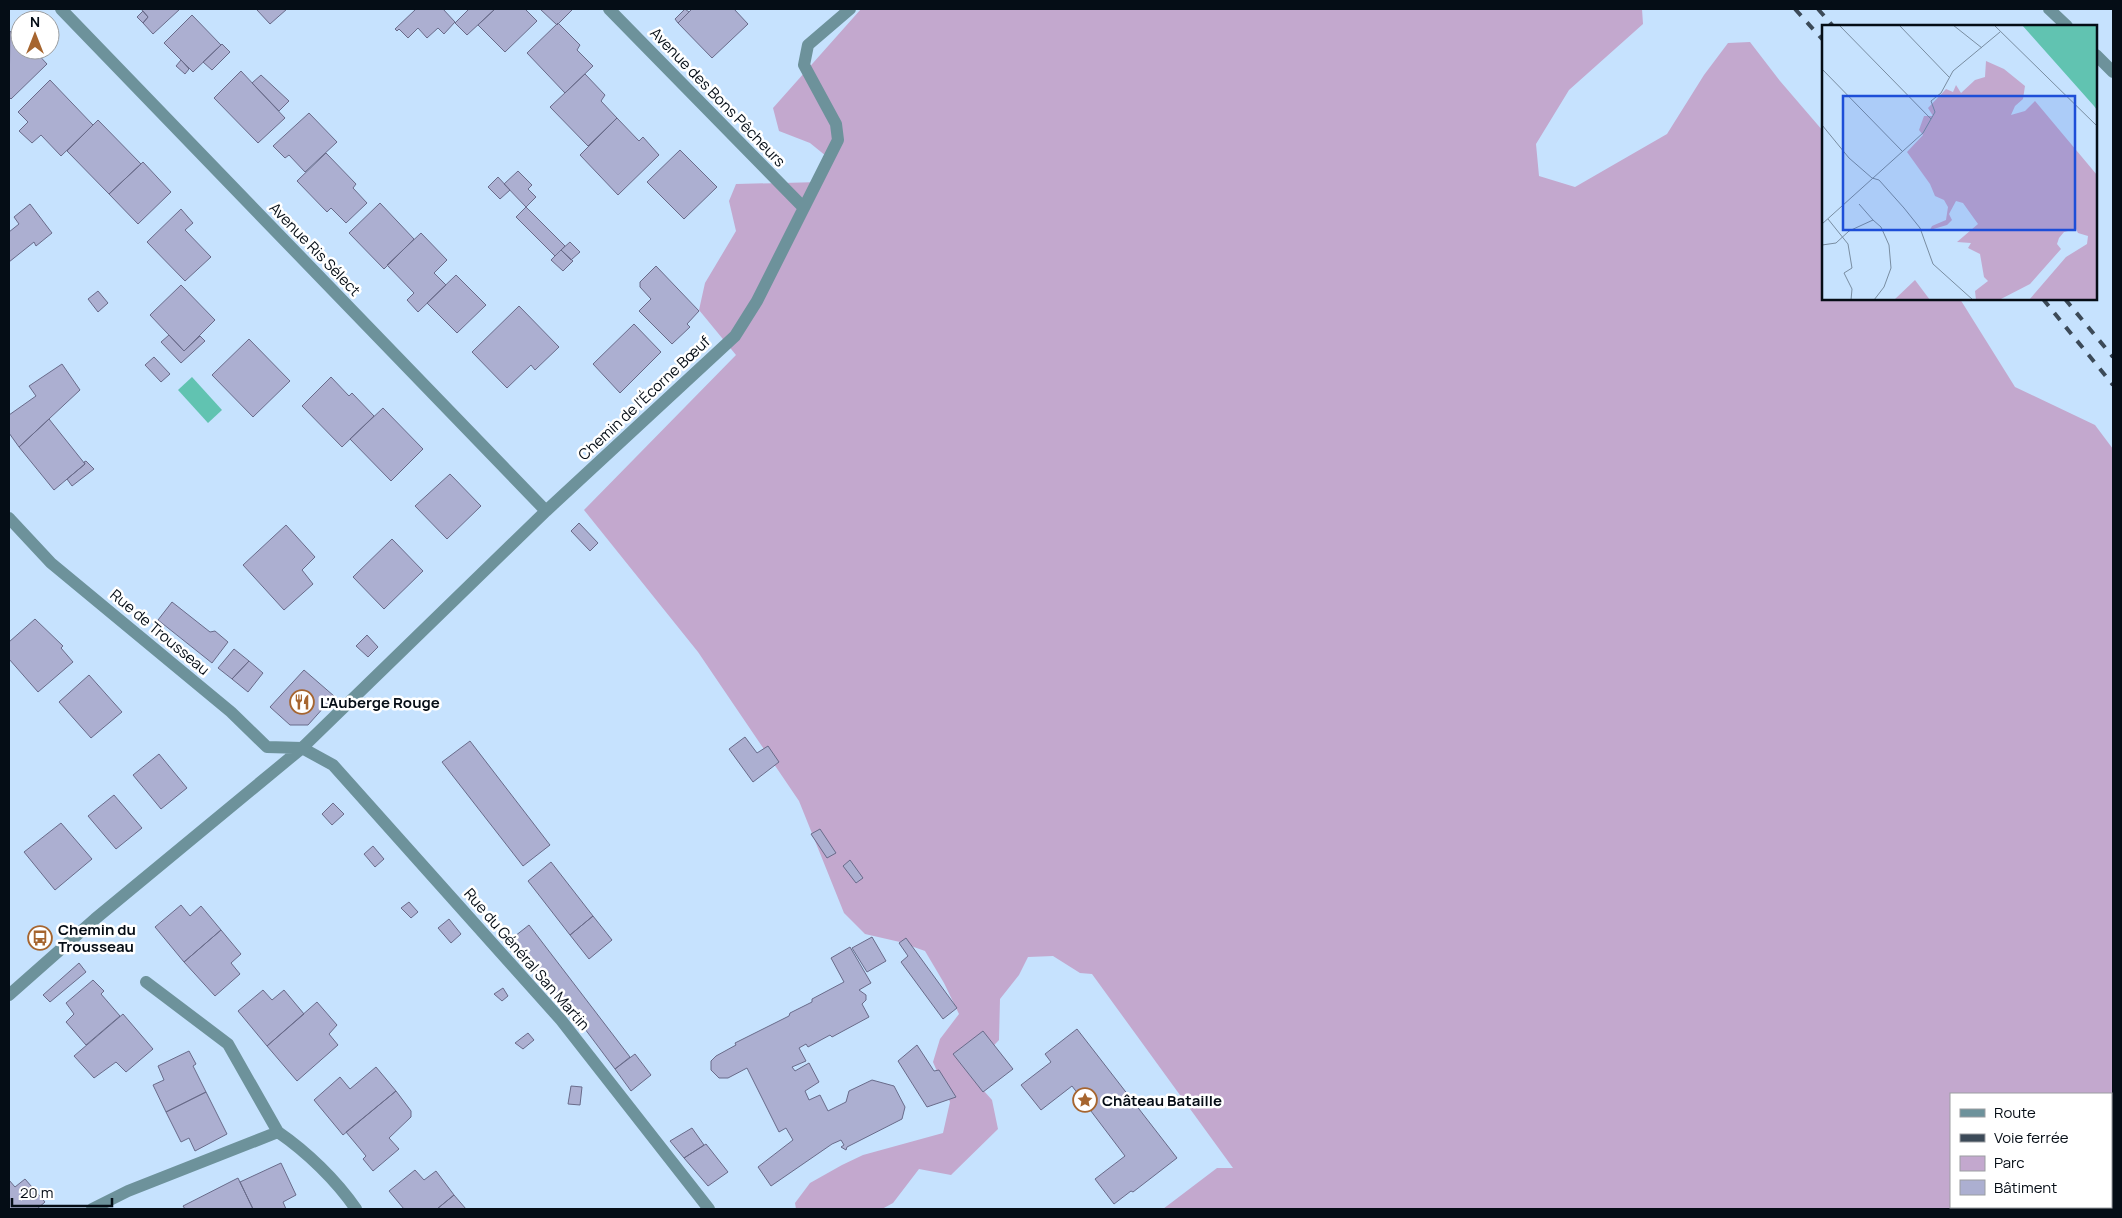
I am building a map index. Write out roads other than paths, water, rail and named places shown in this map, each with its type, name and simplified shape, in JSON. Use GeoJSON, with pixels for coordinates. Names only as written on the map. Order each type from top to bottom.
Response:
{"type":"FeatureCollection","features":[{"type":"Feature","properties":{"kind":"street","name":"Avenue Ris Sélect"},"geometry":{"type":"LineString","coordinates":[[61,9],[546,511]]}},
{"type":"Feature","properties":{"kind":"street","name":"Avenue des Bons Pêcheurs"},"geometry":{"type":"LineString","coordinates":[[609,9],[804,208]]}},
{"type":"Feature","properties":{"kind":"street","name":"Chemin de l'Écorne Bœuf"},"geometry":{"type":"LineString","coordinates":[[9,995],[95,919],[302,748],[546,511],[735,336],[757,301],[838,140],[836,124],[804,65],[808,44],[850,9]]}},
{"type":"Feature","properties":{"kind":"street"},"geometry":{"type":"LineString","coordinates":[[2049,9],[2066,25]]}},
{"type":"Feature","properties":{"kind":"street"},"geometry":{"type":"LineString","coordinates":[[2097,55],[2113,72]]}},
{"type":"Feature","properties":{"kind":"street","name":"Rue de Trousseau"},"geometry":{"type":"LineString","coordinates":[[9,518],[51,563],[231,712],[267,747],[302,748]]}},
{"type":"Feature","properties":{"kind":"street","name":"Rue du Général San Martin"},"geometry":{"type":"LineString","coordinates":[[302,748],[333,764],[554,1013],[709,1209]]}},
{"type":"Feature","properties":{"kind":"street"},"geometry":{"type":"LineString","coordinates":[[146,982],[228,1044],[278,1132],[299,1147],[348,1198],[356,1209]]}},
{"type":"Feature","properties":{"kind":"street"},"geometry":{"type":"LineString","coordinates":[[92,1209],[128,1191],[278,1132]]}},
{"type":"Feature","properties":{"kind":"railway"},"geometry":{"type":"LineString","coordinates":[[1795,9],[1822,39]]}},
{"type":"Feature","properties":{"kind":"railway"},"geometry":{"type":"LineString","coordinates":[[1818,9],[1832,25]]}},
{"type":"Feature","properties":{"kind":"railway"},"geometry":{"type":"LineString","coordinates":[[2044,300],[2113,385]]}},
{"type":"Feature","properties":{"kind":"railway"},"geometry":{"type":"LineString","coordinates":[[2066,300],[2113,357]]}},
{"type":"Feature","properties":{"kind":"place","name":"L'Auberge Rouge"},"geometry":{"type":"Point","coordinates":[302,702]}},
{"type":"Feature","properties":{"kind":"place","name":"Chemin du Trousseau"},"geometry":{"type":"Point","coordinates":[40,938]}},
{"type":"Feature","properties":{"kind":"place","name":"Château Bataille"},"geometry":{"type":"Point","coordinates":[1085,1100]}}]}
